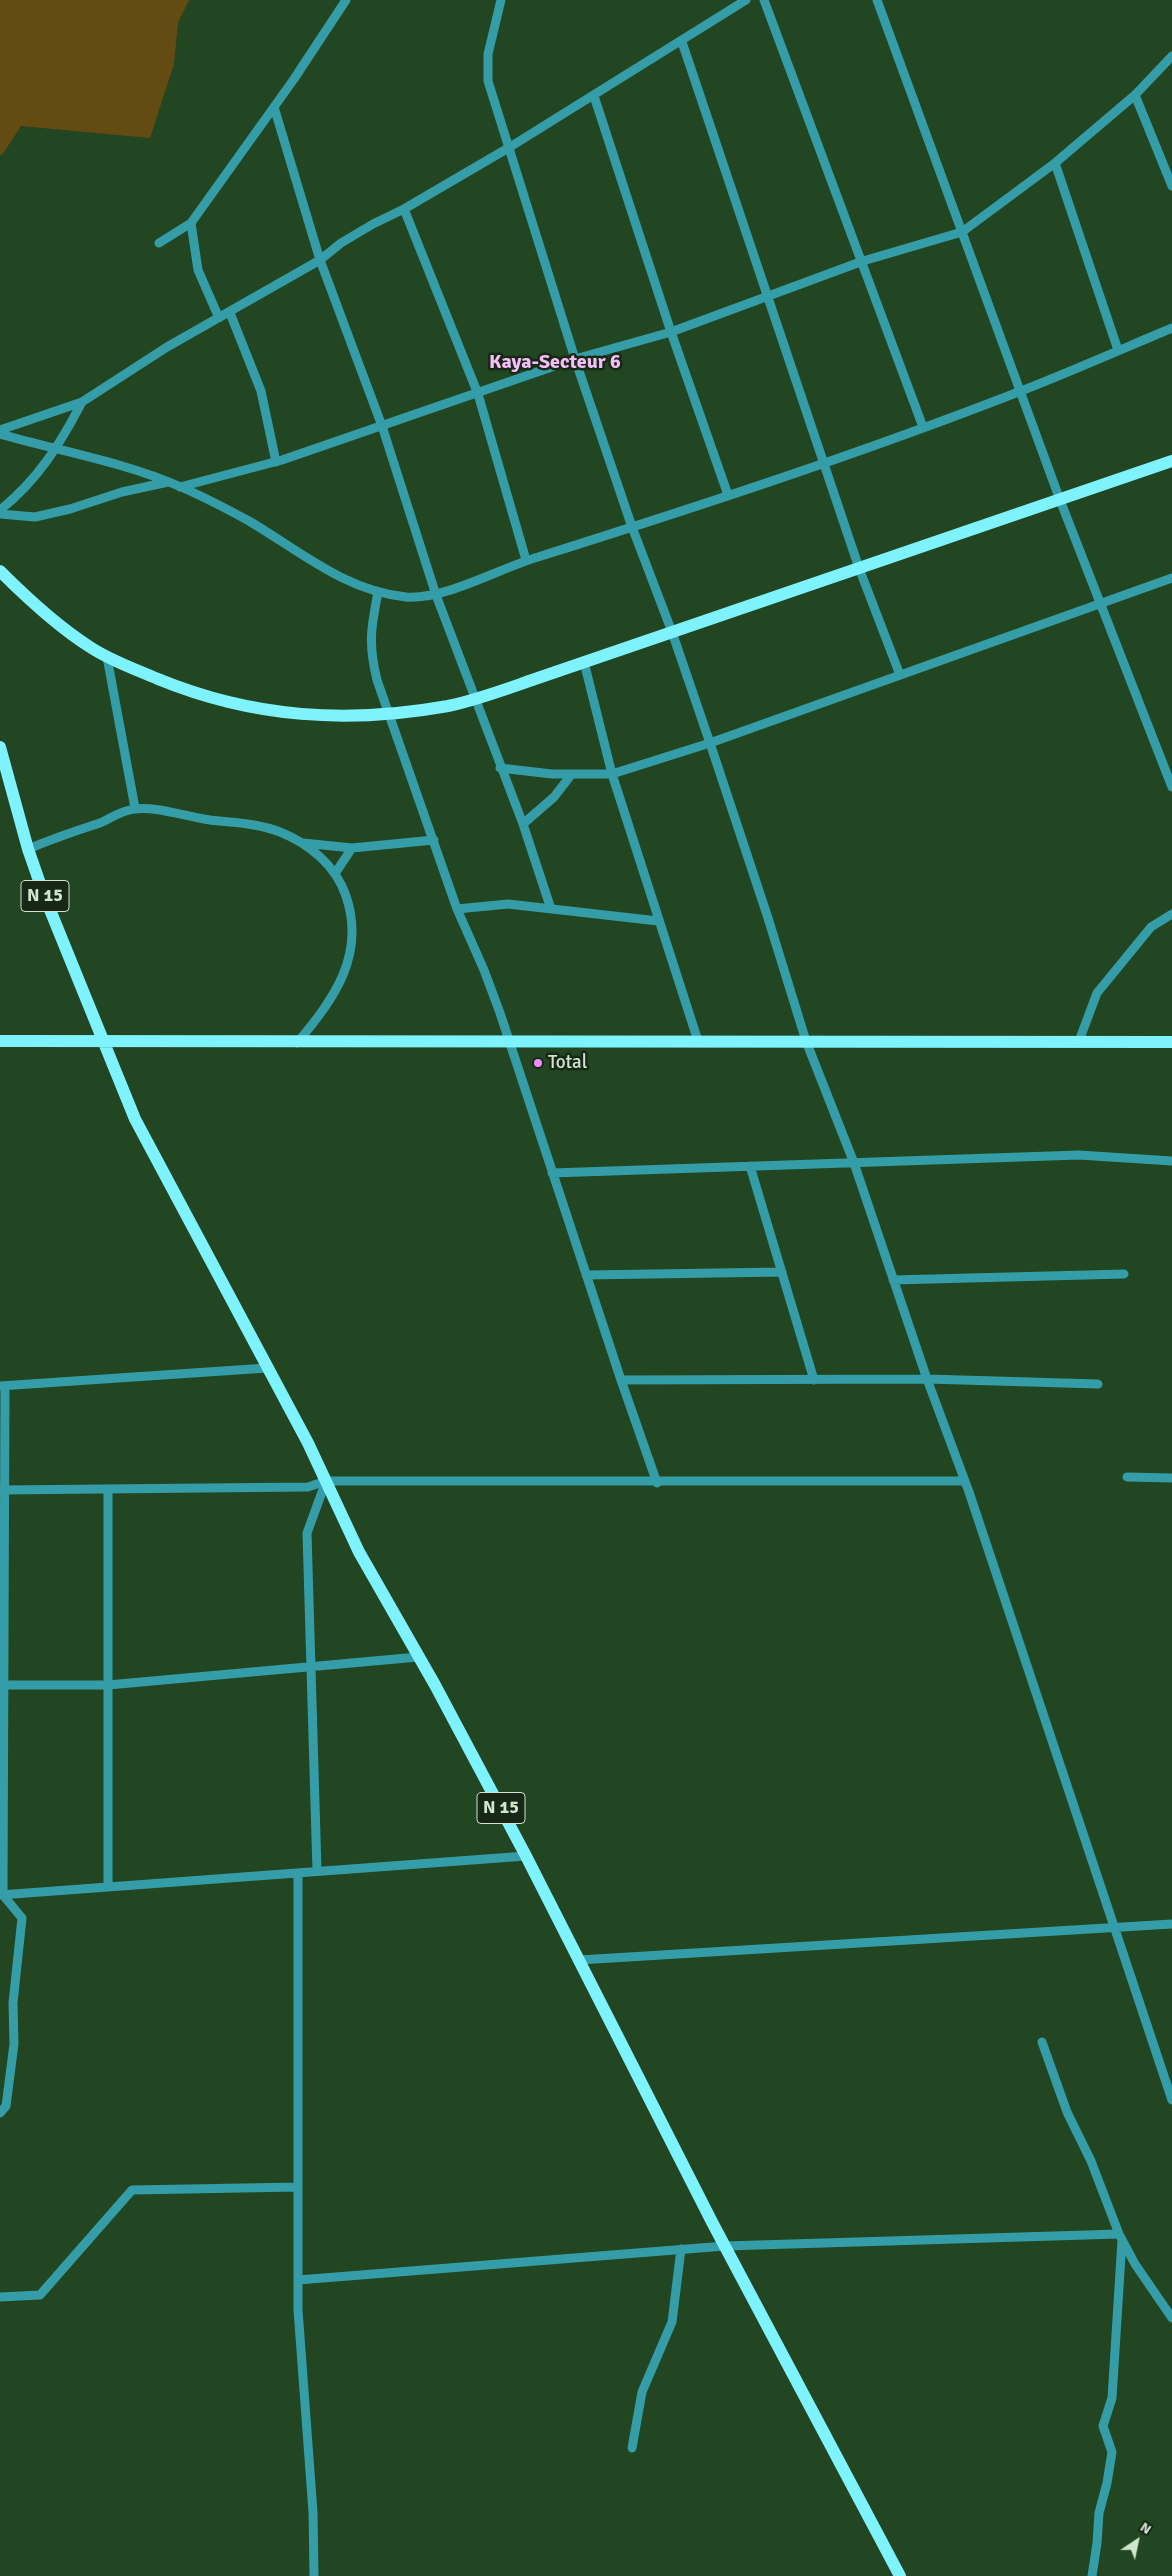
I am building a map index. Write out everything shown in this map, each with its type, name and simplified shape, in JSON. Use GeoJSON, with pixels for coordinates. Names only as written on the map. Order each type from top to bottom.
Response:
{"type":"FeatureCollection","features":[{"type":"Feature","properties":{"kind":"main road"},"geometry":{"type":"LineString","coordinates":[[0,571],[24,595],[67,631],[107,657],[177,686],[211,697],[287,714],[326,716],[389,715],[448,706],[474,699],[1172,461]]}},
{"type":"Feature","properties":{"kind":"main road"},"geometry":{"type":"LineString","coordinates":[[0,585],[24,595]]}},
{"type":"Feature","properties":{"kind":"main road","name":"N 15"},"geometry":{"type":"LineString","coordinates":[[0,747],[28,849],[56,927],[135,1120],[308,1443],[359,1552],[526,1856],[725,2246],[900,2576]]}},
{"type":"Feature","properties":{"kind":"main road"},"geometry":{"type":"LineString","coordinates":[[0,1041],[297,1043],[698,1041],[1172,1042]]}},
{"type":"Feature","properties":{"kind":"street"},"geometry":{"type":"LineString","coordinates":[[159,243],[191,223],[274,107],[346,0]]}},
{"type":"Feature","properties":{"kind":"street"},"geometry":{"type":"LineString","coordinates":[[500,0],[488,54],[488,81],[575,359],[632,527],[672,632],[710,743],[768,918],[806,1041],[854,1163],[927,1379],[964,1481],[1172,2100]]}},
{"type":"Feature","properties":{"kind":"street"},"geometry":{"type":"LineString","coordinates":[[0,432],[82,402],[152,356],[320,260],[341,242],[404,209],[510,148],[682,42],[746,0]]}},
{"type":"Feature","properties":{"kind":"street"},"geometry":{"type":"LineString","coordinates":[[764,0],[863,261],[923,427]]}},
{"type":"Feature","properties":{"kind":"street"},"geometry":{"type":"LineString","coordinates":[[878,0],[1022,391],[1060,500],[1172,787]]}},
{"type":"Feature","properties":{"kind":"street"},"geometry":{"type":"LineString","coordinates":[[682,42],[859,568],[900,675]]}},
{"type":"Feature","properties":{"kind":"street"},"geometry":{"type":"LineString","coordinates":[[180,487],[276,462],[575,359],[671,332],[863,261],[962,232],[1054,163],[1135,95],[1172,56]]}},
{"type":"Feature","properties":{"kind":"street"},"geometry":{"type":"LineString","coordinates":[[1135,95],[1172,186]]}},
{"type":"Feature","properties":{"kind":"street"},"geometry":{"type":"LineString","coordinates":[[594,96],[671,332],[728,495]]}},
{"type":"Feature","properties":{"kind":"street"},"geometry":{"type":"LineString","coordinates":[[274,107],[320,260],[382,426],[436,595],[500,768],[523,824],[551,909]]}},
{"type":"Feature","properties":{"kind":"street"},"geometry":{"type":"LineString","coordinates":[[1054,163],[1118,350]]}},
{"type":"Feature","properties":{"kind":"street"},"geometry":{"type":"LineString","coordinates":[[404,209],[478,394],[526,560]]}},
{"type":"Feature","properties":{"kind":"street"},"geometry":{"type":"LineString","coordinates":[[191,223],[198,270],[219,318]]}},
{"type":"Feature","properties":{"kind":"street"},"geometry":{"type":"LineString","coordinates":[[230,313],[261,390],[276,462]]}},
{"type":"Feature","properties":{"kind":"street"},"geometry":{"type":"LineString","coordinates":[[0,432],[55,449],[132,469],[180,487],[248,521],[317,566],[378,592],[407,597],[436,595],[526,560],[728,495],[923,427],[1022,391],[1172,328]]}},
{"type":"Feature","properties":{"kind":"street"},"geometry":{"type":"LineString","coordinates":[[0,510],[24,491],[55,449],[82,402]]}},
{"type":"Feature","properties":{"kind":"street"},"geometry":{"type":"LineString","coordinates":[[0,514],[35,517],[70,509],[122,492],[168,482]]}},
{"type":"Feature","properties":{"kind":"street"},"geometry":{"type":"LineString","coordinates":[[500,768],[571,775],[612,774],[710,743],[1172,578]]}},
{"type":"Feature","properties":{"kind":"street"},"geometry":{"type":"LineString","coordinates":[[378,592],[370,634],[370,651],[377,680],[457,909],[484,970],[657,1483]]}},
{"type":"Feature","properties":{"kind":"street"},"geometry":{"type":"LineString","coordinates":[[107,657],[135,808]]}},
{"type":"Feature","properties":{"kind":"street"},"geometry":{"type":"LineString","coordinates":[[584,662],[612,774],[698,1041]]}},
{"type":"Feature","properties":{"kind":"street"},"geometry":{"type":"LineString","coordinates":[[523,824],[554,797],[571,775]]}},
{"type":"Feature","properties":{"kind":"street"},"geometry":{"type":"LineString","coordinates":[[28,849],[135,808],[261,826],[282,833],[302,843],[320,856],[336,872],[354,924],[353,944],[340,981],[326,1008],[297,1043]]}},
{"type":"Feature","properties":{"kind":"street"},"geometry":{"type":"LineString","coordinates":[[302,843],[352,848],[434,840]]}},
{"type":"Feature","properties":{"kind":"street"},"geometry":{"type":"LineString","coordinates":[[336,872],[352,848]]}},
{"type":"Feature","properties":{"kind":"street"},"geometry":{"type":"LineString","coordinates":[[457,909],[508,904],[658,921]]}},
{"type":"Feature","properties":{"kind":"street"},"geometry":{"type":"LineString","coordinates":[[1080,1041],[1096,994],[1151,927],[1172,914]]}},
{"type":"Feature","properties":{"kind":"street"},"geometry":{"type":"LineString","coordinates":[[552,1173],[1080,1155],[1172,1161]]}},
{"type":"Feature","properties":{"kind":"street"},"geometry":{"type":"LineString","coordinates":[[750,1166],[814,1380]]}},
{"type":"Feature","properties":{"kind":"street"},"geometry":{"type":"LineString","coordinates":[[586,1274],[782,1272]]}},
{"type":"Feature","properties":{"kind":"street"},"geometry":{"type":"LineString","coordinates":[[893,1280],[1124,1274]]}},
{"type":"Feature","properties":{"kind":"street"},"geometry":{"type":"LineString","coordinates":[[0,2113],[6,2106],[14,2044],[13,2003],[22,1918],[2,1895],[4,1685],[2,1386],[267,1368]]}},
{"type":"Feature","properties":{"kind":"street"},"geometry":{"type":"LineString","coordinates":[[621,1380],[927,1379],[1098,1384]]}},
{"type":"Feature","properties":{"kind":"street"},"geometry":{"type":"LineString","coordinates":[[1127,1477],[1172,1478]]}},
{"type":"Feature","properties":{"kind":"street"},"geometry":{"type":"LineString","coordinates":[[2,1490],[308,1487],[326,1481],[657,1483],[964,1481]]}},
{"type":"Feature","properties":{"kind":"street"},"geometry":{"type":"LineString","coordinates":[[317,1872],[307,1533],[326,1481]]}},
{"type":"Feature","properties":{"kind":"street"},"geometry":{"type":"LineString","coordinates":[[108,1488],[108,1887]]}},
{"type":"Feature","properties":{"kind":"street"},"geometry":{"type":"LineString","coordinates":[[4,1685],[108,1685],[311,1665],[418,1657]]}},
{"type":"Feature","properties":{"kind":"street"},"geometry":{"type":"LineString","coordinates":[[2,1895],[526,1856]]}},
{"type":"Feature","properties":{"kind":"street"},"geometry":{"type":"LineString","coordinates":[[298,1873],[298,2320],[313,2512],[314,2576]]}},
{"type":"Feature","properties":{"kind":"street"},"geometry":{"type":"LineString","coordinates":[[579,1960],[1115,1929],[1172,1924]]}},
{"type":"Feature","properties":{"kind":"street"},"geometry":{"type":"LineString","coordinates":[[1042,2042],[1067,2112],[1091,2161],[1121,2237],[1135,2264],[1172,2318]]}},
{"type":"Feature","properties":{"kind":"street"},"geometry":{"type":"LineString","coordinates":[[0,2297],[40,2295],[132,2190],[298,2187]]}},
{"type":"Feature","properties":{"kind":"street"},"geometry":{"type":"LineString","coordinates":[[298,2280],[725,2246],[1121,2237]]}},
{"type":"Feature","properties":{"kind":"street"},"geometry":{"type":"LineString","coordinates":[[1092,2576],[1099,2513],[1107,2483],[1112,2452],[1103,2426],[1112,2398],[1121,2237]]}},
{"type":"Feature","properties":{"kind":"street"},"geometry":{"type":"LineString","coordinates":[[632,2448],[642,2392],[672,2322],[681,2249]]}},
{"type":"Feature","properties":{"kind":"shaded area"},"geometry":{"type":"Polygon","coordinates":[[[0,0],[189,0],[178,23],[174,64],[150,138],[21,126],[2,155],[0,154],[0,0]]]}},
{"type":"Feature","properties":{"kind":"place","name":"Total"},"geometry":{"type":"Point","coordinates":[538,1063]}},
{"type":"Feature","properties":{"kind":"district","name":"Kaya-Secteur 6"},"geometry":{"type":"Point","coordinates":[555,363]}}]}
